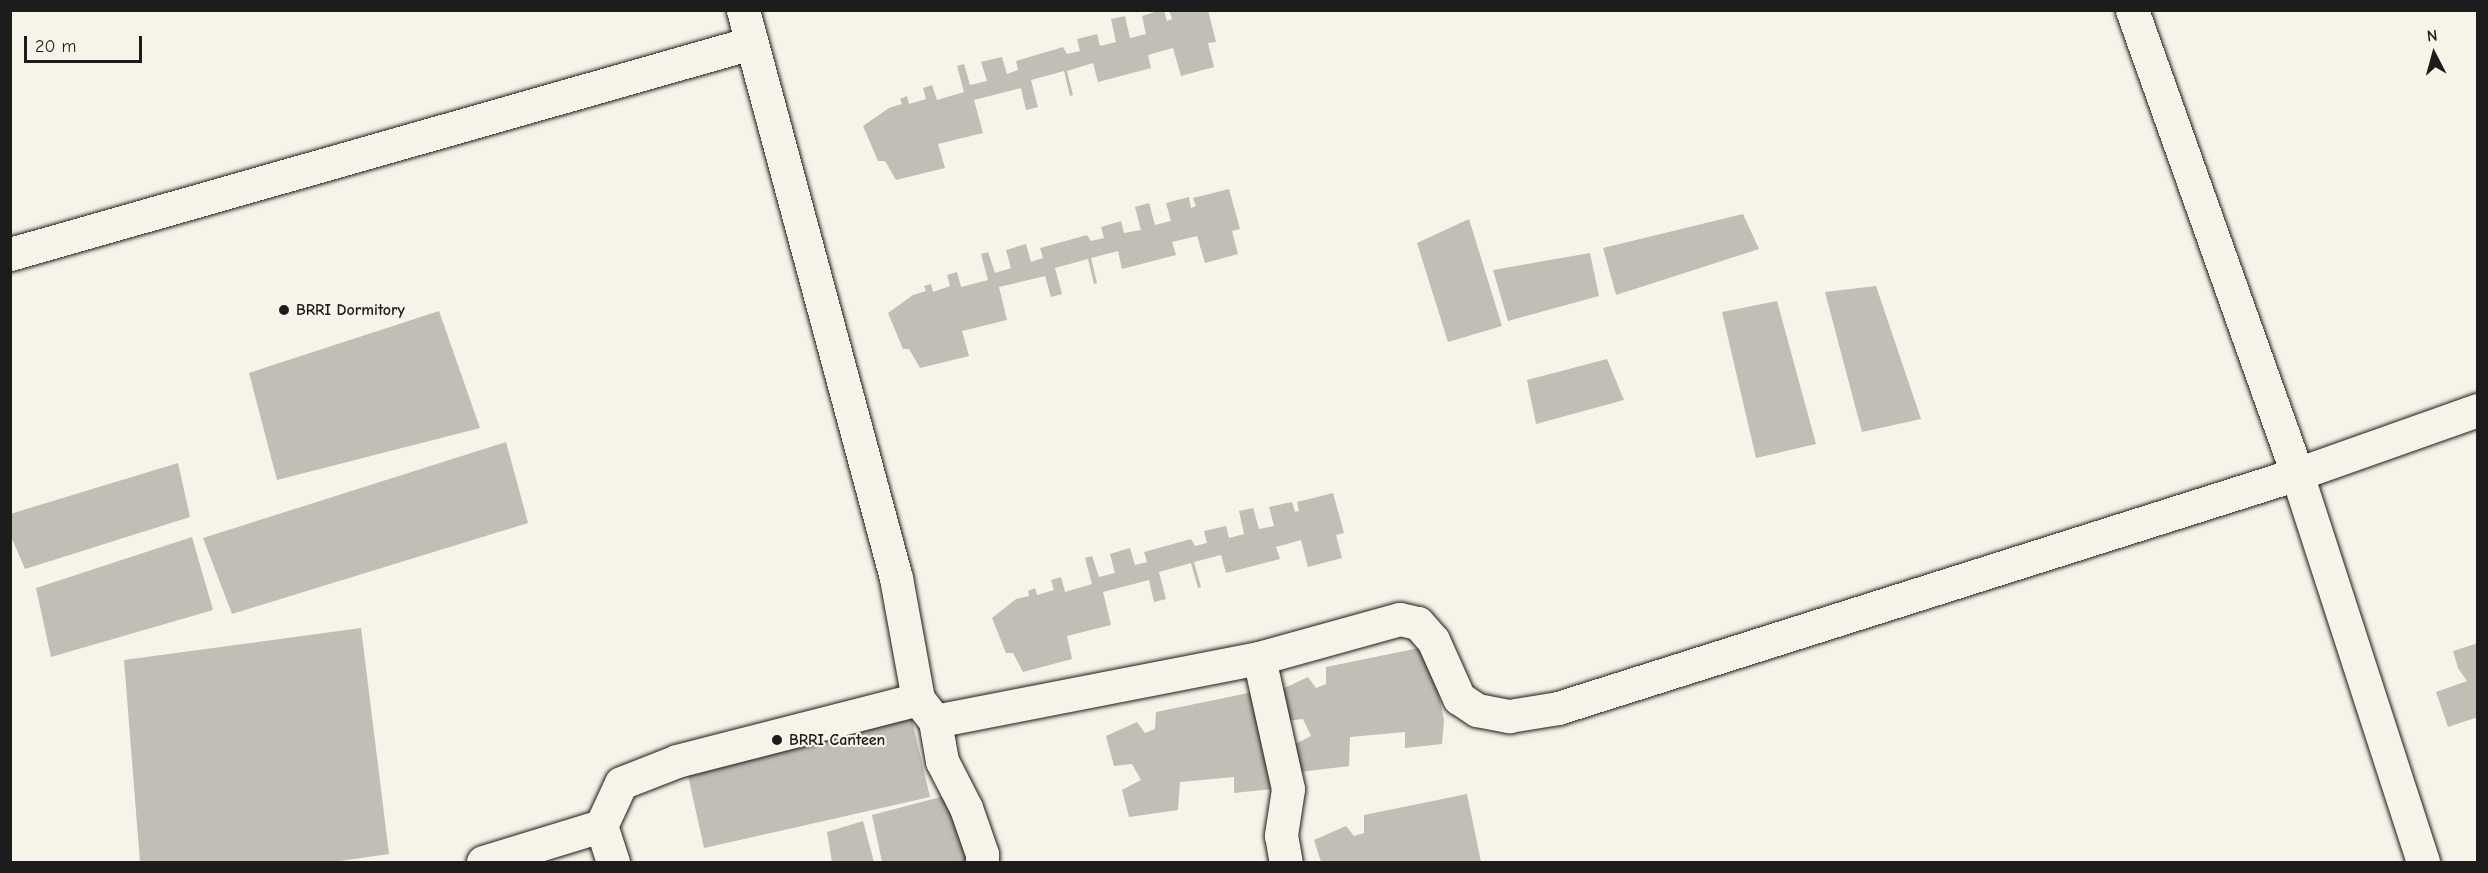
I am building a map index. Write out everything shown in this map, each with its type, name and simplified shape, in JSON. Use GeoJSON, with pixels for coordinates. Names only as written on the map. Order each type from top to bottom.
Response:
{"type":"FeatureCollection","features":[{"type":"Feature","properties":{"kind":"street"},"geometry":{"type":"LineString","coordinates":[[743,10],[896,578],[927,710],[942,761],[966,808],[982,854],[982,862]]}},
{"type":"Feature","properties":{"kind":"street"},"geometry":{"type":"LineString","coordinates":[[2132,10],[2297,474],[2423,862]]}},
{"type":"Feature","properties":{"kind":"street"},"geometry":{"type":"LineString","coordinates":[[10,254],[751,43]]}},
{"type":"Feature","properties":{"kind":"street"},"geometry":{"type":"LineString","coordinates":[[613,862],[601,826],[621,783],[677,761],[927,710],[1259,658],[1400,619],[1418,623],[1433,640],[1459,698],[1477,710],[1509,716],[1558,708],[2297,474],[2478,410]]}},
{"type":"Feature","properties":{"kind":"street"},"geometry":{"type":"LineString","coordinates":[[1259,658],[1288,789],[1281,835],[1286,862]]}},
{"type":"Feature","properties":{"kind":"street"},"geometry":{"type":"LineString","coordinates":[[483,862],[601,826]]}},
{"type":"Feature","properties":{"kind":"building"},"geometry":{"type":"Polygon","coordinates":[[[1164,10],[1167,21],[1172,19],[1169,10],[1208,10],[1216,42],[1208,43],[1214,67],[1181,76],[1173,48],[1148,55],[1151,68],[1098,82],[1093,63],[1067,71],[1073,95],[1070,96],[1064,71],[1031,80],[1038,107],[1026,110],[1021,88],[974,100],[983,133],[938,144],[945,168],[896,180],[885,161],[878,161],[863,126],[889,108],[902,104],[900,99],[907,96],[909,104],[926,99],[923,88],[932,85],[937,100],[964,92],[957,66],[964,64],[970,85],[987,81],[981,62],[1002,57],[1007,74],[1018,70],[1016,61],[1063,47],[1067,54],[1080,51],[1077,39],[1097,34],[1100,46],[1116,42],[1111,19],[1125,16],[1130,38],[1146,34],[1142,16],[1164,10]]]}},
{"type":"Feature","properties":{"kind":"building"},"geometry":{"type":"Polygon","coordinates":[[[1229,189],[1240,229],[1232,231],[1238,254],[1205,263],[1197,236],[1172,242],[1176,255],[1122,269],[1118,251],[1091,258],[1097,283],[1094,284],[1088,259],[1055,268],[1062,294],[1051,297],[1045,276],[999,287],[1007,320],[962,331],[969,356],[920,368],[909,349],[903,349],[888,313],[913,295],[926,291],[924,286],[931,284],[933,292],[950,286],[947,275],[957,272],[961,287],[988,280],[981,254],[988,252],[995,273],[1011,268],[1006,250],[1026,244],[1031,262],[1043,258],[1040,248],[1087,235],[1091,241],[1104,238],[1101,227],[1121,221],[1124,233],[1141,230],[1135,207],[1149,203],[1155,225],[1171,221],[1166,203],[1189,197],[1191,208],[1196,206],[1193,198],[1229,189]]]}},
{"type":"Feature","properties":{"kind":"building"},"geometry":{"type":"Polygon","coordinates":[[[1743,214],[1759,249],[1616,295],[1603,248],[1743,214]]]}},
{"type":"Feature","properties":{"kind":"building"},"geometry":{"type":"Polygon","coordinates":[[[1469,219],[1502,326],[1448,342],[1417,243],[1469,219]]]}},
{"type":"Feature","properties":{"kind":"building"},"geometry":{"type":"Polygon","coordinates":[[[1590,253],[1599,296],[1508,321],[1493,270],[1590,253]]]}},
{"type":"Feature","properties":{"kind":"building"},"geometry":{"type":"Polygon","coordinates":[[[1876,286],[1921,419],[1862,432],[1825,292],[1876,286]]]}},
{"type":"Feature","properties":{"kind":"building"},"geometry":{"type":"Polygon","coordinates":[[[1777,301],[1816,444],[1756,458],[1722,312],[1777,301]]]}},
{"type":"Feature","properties":{"kind":"building"},"geometry":{"type":"Polygon","coordinates":[[[439,311],[480,428],[277,480],[249,373],[439,311]]]}},
{"type":"Feature","properties":{"kind":"building"},"geometry":{"type":"Polygon","coordinates":[[[1607,359],[1624,400],[1536,424],[1527,380],[1607,359]]]}},
{"type":"Feature","properties":{"kind":"building"},"geometry":{"type":"Polygon","coordinates":[[[506,442],[528,523],[232,614],[203,538],[506,442]]]}},
{"type":"Feature","properties":{"kind":"building"},"geometry":{"type":"Polygon","coordinates":[[[178,463],[190,517],[25,569],[10,534],[10,514],[178,463]]]}},
{"type":"Feature","properties":{"kind":"building"},"geometry":{"type":"Polygon","coordinates":[[[1333,493],[1344,533],[1336,535],[1342,558],[1308,567],[1301,540],[1276,547],[1280,559],[1226,573],[1221,555],[1194,562],[1201,587],[1198,588],[1191,563],[1159,572],[1166,599],[1154,602],[1149,580],[1103,592],[1111,625],[1067,636],[1072,659],[1023,672],[1013,653],[1006,653],[992,618],[1016,599],[1029,596],[1028,591],[1035,588],[1037,595],[1054,590],[1051,580],[1061,577],[1065,592],[1092,584],[1085,558],[1092,556],[1099,577],[1115,573],[1110,554],[1130,548],[1135,565],[1147,562],[1144,552],[1191,539],[1195,546],[1207,543],[1204,531],[1226,526],[1229,538],[1244,534],[1239,511],[1253,508],[1259,529],[1274,526],[1269,507],[1292,502],[1295,512],[1299,511],[1297,502],[1333,493]]]}},
{"type":"Feature","properties":{"kind":"building"},"geometry":{"type":"Polygon","coordinates":[[[192,537],[213,610],[51,657],[36,588],[192,537]]]}},
{"type":"Feature","properties":{"kind":"building"},"geometry":{"type":"Polygon","coordinates":[[[361,628],[389,854],[333,862],[140,862],[124,660],[361,628]]]}},
{"type":"Feature","properties":{"kind":"building"},"geometry":{"type":"Polygon","coordinates":[[[2478,643],[2478,717],[2448,727],[2436,692],[2467,681],[2458,668],[2453,651],[2478,643]]]}},
{"type":"Feature","properties":{"kind":"building"},"geometry":{"type":"Polygon","coordinates":[[[1429,646],[1444,720],[1442,744],[1405,748],[1405,732],[1350,737],[1349,766],[1300,772],[1293,745],[1311,736],[1303,719],[1285,721],[1276,692],[1308,677],[1316,688],[1326,684],[1326,667],[1429,646]]]}},
{"type":"Feature","properties":{"kind":"building"},"geometry":{"type":"Polygon","coordinates":[[[1258,691],[1272,789],[1234,793],[1234,777],[1180,782],[1178,810],[1129,817],[1122,790],[1141,780],[1132,764],[1114,766],[1106,736],[1137,722],[1145,733],[1155,729],[1156,712],[1258,691]]]}},
{"type":"Feature","properties":{"kind":"building"},"geometry":{"type":"Polygon","coordinates":[[[910,711],[930,797],[704,848],[685,762],[910,711]]]}},
{"type":"Feature","properties":{"kind":"building"},"geometry":{"type":"Polygon","coordinates":[[[1467,794],[1481,862],[1321,862],[1314,840],[1346,826],[1354,836],[1364,833],[1364,815],[1467,794]]]}},
{"type":"Feature","properties":{"kind":"building"},"geometry":{"type":"Polygon","coordinates":[[[948,795],[968,862],[882,862],[872,815],[948,795]]]}},
{"type":"Feature","properties":{"kind":"building"},"geometry":{"type":"Polygon","coordinates":[[[863,821],[874,862],[832,862],[827,832],[863,821]]]}},
{"type":"Feature","properties":{"kind":"place","name":"BRRI Dormitory"},"geometry":{"type":"Point","coordinates":[284,310]}},
{"type":"Feature","properties":{"kind":"place","name":"BRRI Canteen"},"geometry":{"type":"Point","coordinates":[777,740]}}]}
